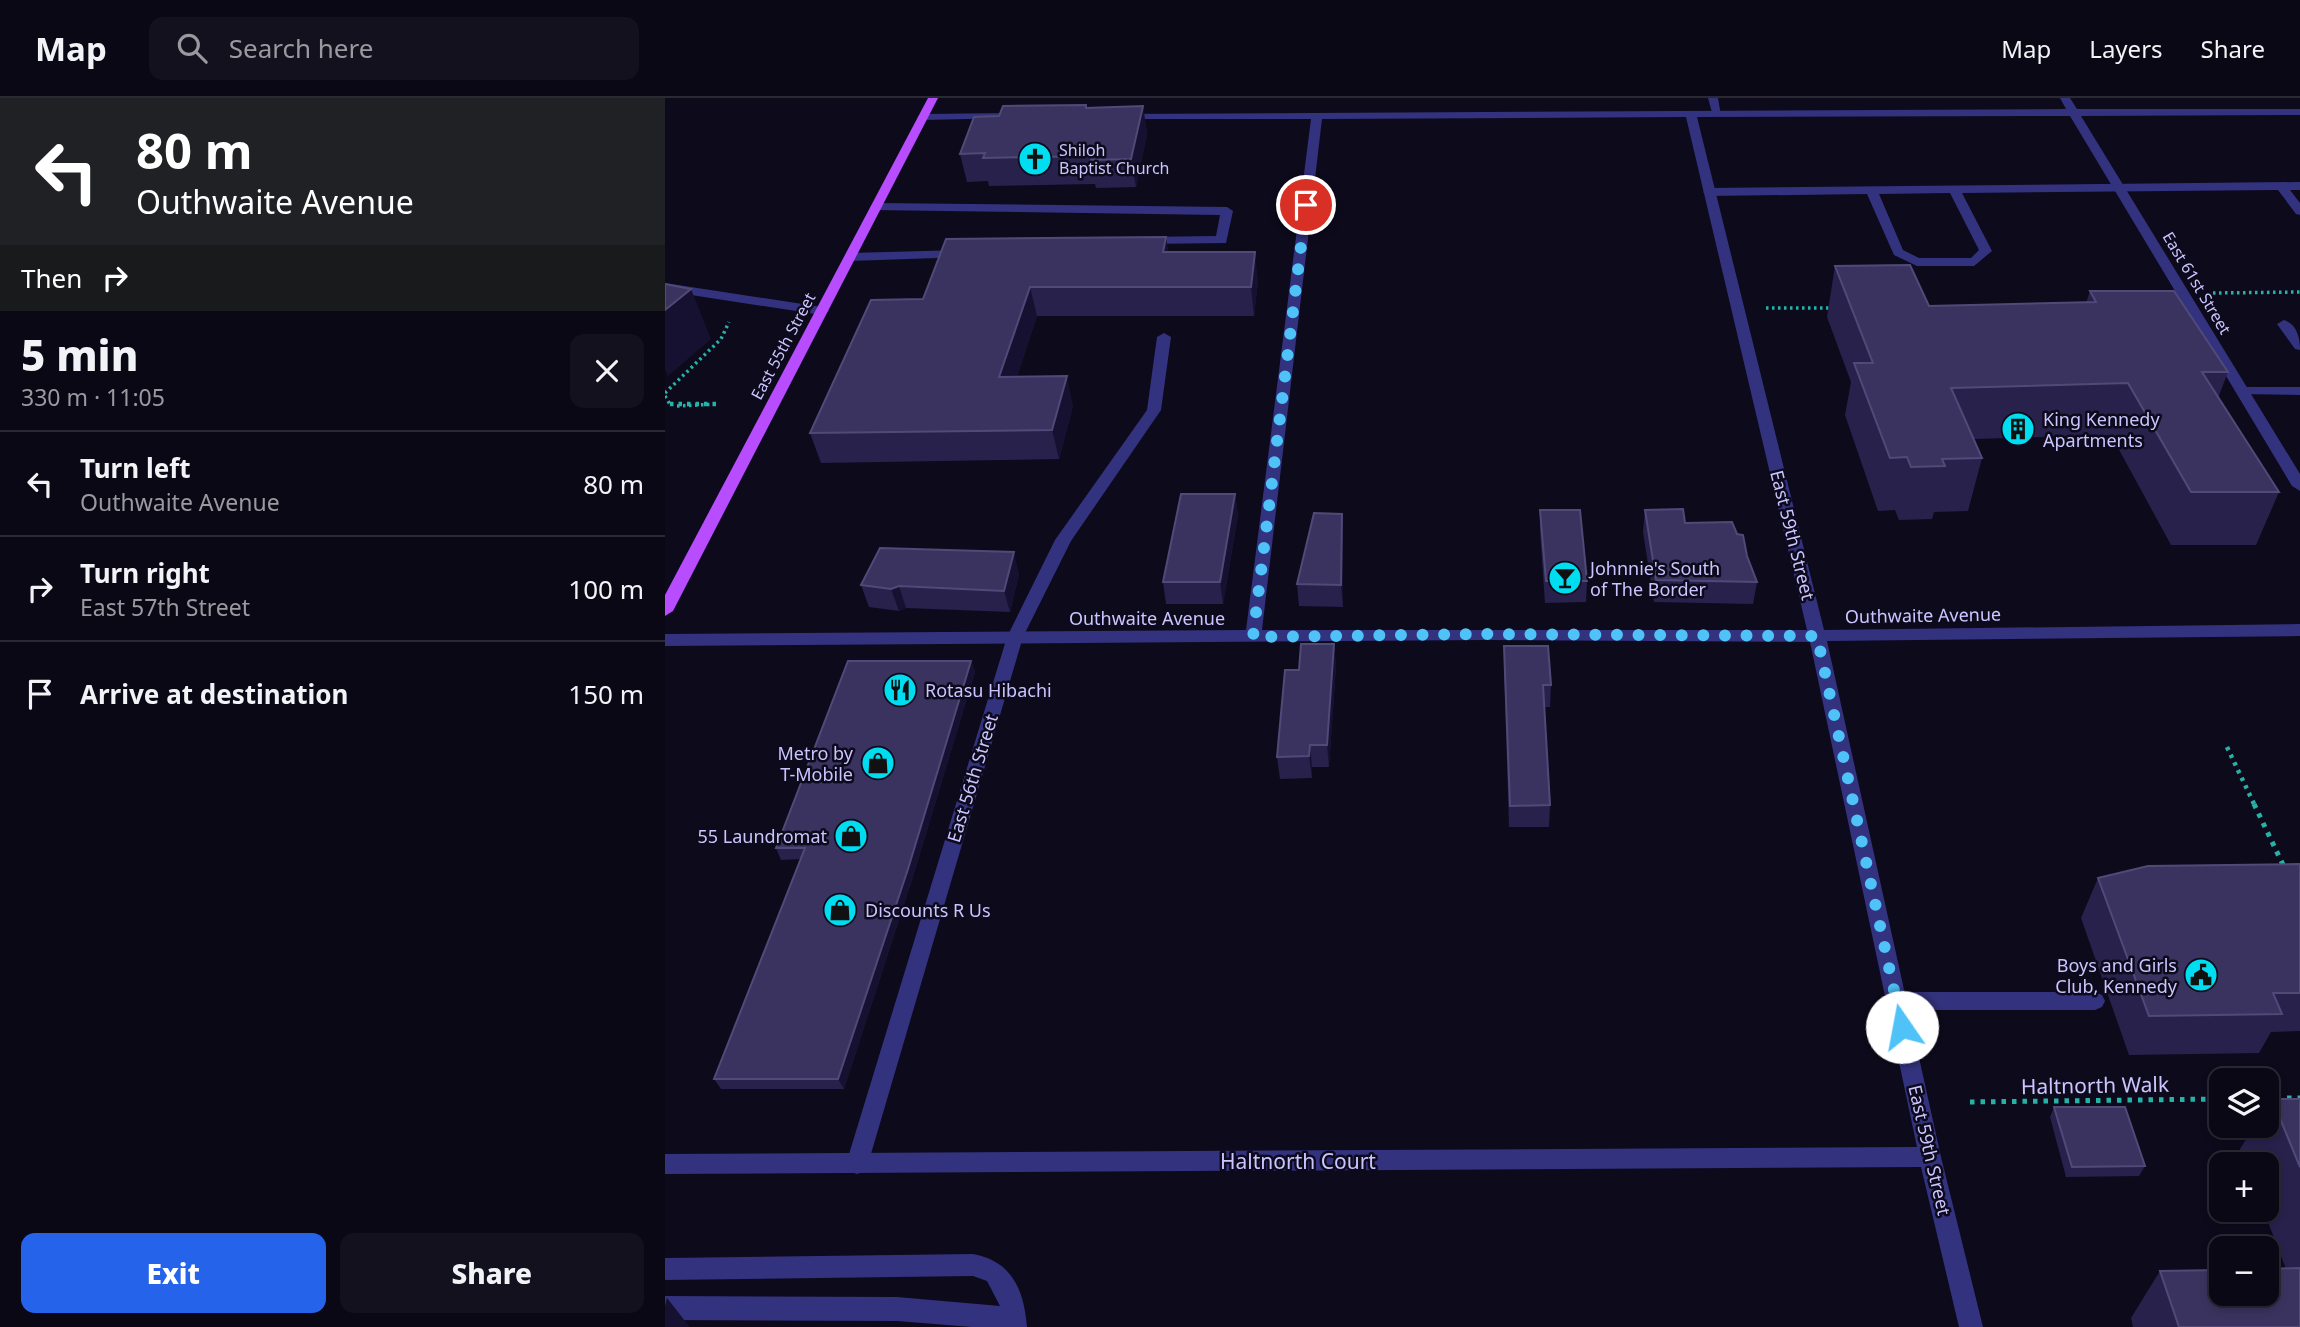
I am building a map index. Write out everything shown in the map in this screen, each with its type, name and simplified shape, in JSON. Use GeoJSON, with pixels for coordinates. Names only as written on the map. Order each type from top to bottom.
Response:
{"type":"FeatureCollection","features":[{"type":"Feature","properties":{"kind":"main road","name":"East 55th Street"},"geometry":{"type":"LineString","coordinates":[[665,611],[933,98]]}},
{"type":"Feature","properties":{"kind":"street"},"geometry":{"type":"LineString","coordinates":[[1713,98],[1717,114]]}},
{"type":"Feature","properties":{"kind":"street","name":"East 61st Street"},"geometry":{"type":"LineString","coordinates":[[2065,98],[2300,486]]}},
{"type":"Feature","properties":{"kind":"street"},"geometry":{"type":"LineString","coordinates":[[1111,116],[2300,112]]}},
{"type":"Feature","properties":{"kind":"street","name":"East 59th Street"},"geometry":{"type":"LineString","coordinates":[[1691,114],[1817,636],[1930,1157],[1971,1327]]}},
{"type":"Feature","properties":{"kind":"street"},"geometry":{"type":"LineString","coordinates":[[1253,637],[1317,115]]}},
{"type":"Feature","properties":{"kind":"street"},"geometry":{"type":"LineString","coordinates":[[923,117],[1028,116]]}},
{"type":"Feature","properties":{"kind":"street"},"geometry":{"type":"LineString","coordinates":[[2281,186],[2300,211]]}},
{"type":"Feature","properties":{"kind":"street"},"geometry":{"type":"LineString","coordinates":[[1709,192],[2300,186]]}},
{"type":"Feature","properties":{"kind":"street"},"geometry":{"type":"LineString","coordinates":[[1872,191],[1898,252],[1917,262],[1974,262],[1986,251],[1954,190]]}},
{"type":"Feature","properties":{"kind":"street"},"geometry":{"type":"LineString","coordinates":[[876,207],[1227,211],[1222,240],[1129,240]]}},
{"type":"Feature","properties":{"kind":"street"},"geometry":{"type":"LineString","coordinates":[[850,257],[974,254]]}},
{"type":"Feature","properties":{"kind":"street"},"geometry":{"type":"LineString","coordinates":[[665,287],[821,311]]}},
{"type":"Feature","properties":{"kind":"street"},"geometry":{"type":"LineString","coordinates":[[2284,324],[2300,346]]}},
{"type":"Feature","properties":{"kind":"street","name":"East 56th Street"},"geometry":{"type":"LineString","coordinates":[[857,1164],[1015,637],[1063,540],[1154,410],[1164,337]]}},
{"type":"Feature","properties":{"kind":"street"},"geometry":{"type":"LineString","coordinates":[[2243,391],[2300,391]]}},
{"type":"Feature","properties":{"kind":"street","name":"Outhwaite Avenue"},"geometry":{"type":"LineString","coordinates":[[665,640],[1485,634],[1817,636],[2300,629]]}},
{"type":"Feature","properties":{"kind":"street"},"geometry":{"type":"LineString","coordinates":[[1897,1001],[2095,1001]]}},
{"type":"Feature","properties":{"kind":"street","name":"Haltnorth Court"},"geometry":{"type":"LineString","coordinates":[[665,1164],[1930,1157]]}},
{"type":"Feature","properties":{"kind":"street"},"geometry":{"type":"LineString","coordinates":[[665,1269],[973,1265],[992,1270],[1002,1283],[1015,1323],[897,1309],[665,1308]]}},
{"type":"Feature","properties":{"kind":"path"},"geometry":{"type":"LineString","coordinates":[[2209,293],[2300,292]]}},
{"type":"Feature","properties":{"kind":"path"},"geometry":{"type":"LineString","coordinates":[[1765,308],[1835,308]]}},
{"type":"Feature","properties":{"kind":"path"},"geometry":{"type":"LineString","coordinates":[[719,404],[671,406],[665,395],[721,339],[729,322],[740,324]]}},
{"type":"Feature","properties":{"kind":"path"},"geometry":{"type":"LineString","coordinates":[[2227,747],[2290,879]]}},
{"type":"Feature","properties":{"kind":"path"},"geometry":{"type":"LineString","coordinates":[[2279,1098],[2300,1098]]}},
{"type":"Feature","properties":{"kind":"path","name":"Haltnorth Walk"},"geometry":{"type":"LineString","coordinates":[[1970,1102],[2209,1099]]}},
{"type":"Feature","properties":{"kind":"building"},"geometry":{"type":"Polygon","coordinates":[[[1086,105],[1086,108],[1143,106],[1131,159],[1091,160],[1092,156],[983,158],[985,153],[960,154],[974,117],[999,116],[1003,106],[1086,105]]]}},
{"type":"Feature","properties":{"kind":"building"},"geometry":{"type":"Polygon","coordinates":[[[1166,237],[1163,252],[1255,252],[1251,287],[1030,287],[999,377],[1067,376],[1052,430],[810,433],[871,300],[923,299],[946,239],[1166,237]]]}},
{"type":"Feature","properties":{"kind":"building"},"geometry":{"type":"Polygon","coordinates":[[[1910,265],[1929,306],[2096,302],[2090,291],[2174,291],[2228,372],[2202,372],[2279,492],[2191,492],[2128,383],[1951,388],[1982,458],[1942,459],[1945,466],[1911,467],[1907,457],[1890,458],[1854,363],[1873,363],[1835,266],[1910,265]]]}},
{"type":"Feature","properties":{"kind":"building"},"geometry":{"type":"Polygon","coordinates":[[[665,284],[691,289],[665,310],[665,284]]]}},
{"type":"Feature","properties":{"kind":"building"},"geometry":{"type":"Polygon","coordinates":[[[1181,494],[1235,494],[1220,582],[1163,582],[1181,494]]]}},
{"type":"Feature","properties":{"kind":"building"},"geometry":{"type":"Polygon","coordinates":[[[1683,509],[1685,523],[1732,522],[1737,534],[1743,535],[1747,556],[1757,582],[1656,580],[1645,510],[1683,509]]]}},
{"type":"Feature","properties":{"kind":"building"},"geometry":{"type":"Polygon","coordinates":[[[1540,510],[1580,510],[1587,581],[1546,581],[1540,510]]]}},
{"type":"Feature","properties":{"kind":"building"},"geometry":{"type":"Polygon","coordinates":[[[1314,513],[1342,514],[1341,585],[1297,584],[1314,513]]]}},
{"type":"Feature","properties":{"kind":"building"},"geometry":{"type":"Polygon","coordinates":[[[880,548],[1014,552],[1004,591],[899,586],[891,589],[861,585],[880,548]]]}},
{"type":"Feature","properties":{"kind":"building"},"geometry":{"type":"Polygon","coordinates":[[[1301,644],[1334,644],[1327,745],[1310,745],[1309,756],[1277,757],[1285,670],[1299,670],[1301,644]]]}},
{"type":"Feature","properties":{"kind":"building"},"geometry":{"type":"Polygon","coordinates":[[[1504,646],[1548,646],[1551,685],[1543,685],[1550,805],[1510,806],[1504,646]]]}},
{"type":"Feature","properties":{"kind":"building"},"geometry":{"type":"Polygon","coordinates":[[[848,661],[971,661],[908,869],[838,1079],[714,1079],[805,848],[776,848],[848,661]]]}},
{"type":"Feature","properties":{"kind":"building","name":"Boys and Girls Club, Kennedy"},"geometry":{"type":"Polygon","coordinates":[[[2300,864],[2300,993],[2273,993],[2282,1014],[2149,1016],[2098,878],[2148,866],[2300,864]]]}},
{"type":"Feature","properties":{"kind":"building"},"geometry":{"type":"Polygon","coordinates":[[[2279,1099],[2300,1099],[2300,1167],[2279,1116],[2279,1099]]]}},
{"type":"Feature","properties":{"kind":"building"},"geometry":{"type":"Polygon","coordinates":[[[2054,1107],[2125,1107],[2145,1166],[2072,1167],[2054,1107]]]}},
{"type":"Feature","properties":{"kind":"building"},"geometry":{"type":"Polygon","coordinates":[[[2300,1268],[2300,1327],[2179,1327],[2160,1271],[2209,1270],[2209,1306],[2279,1306],[2279,1269],[2300,1268]]]}},
{"type":"Feature","properties":{"kind":"place","name":"Shiloh Baptist Church"},"geometry":{"type":"Point","coordinates":[1035,159]}},
{"type":"Feature","properties":{"kind":"place","name":"King Kennedy Apartments"},"geometry":{"type":"Point","coordinates":[2018,429]}},
{"type":"Feature","properties":{"kind":"place","name":"Johnnie's South of The Border"},"geometry":{"type":"Point","coordinates":[1565,578]}},
{"type":"Feature","properties":{"kind":"place","name":"Rotasu Hibachi"},"geometry":{"type":"Point","coordinates":[900,690]}},
{"type":"Feature","properties":{"kind":"place","name":"Metro by T-Mobile"},"geometry":{"type":"Point","coordinates":[878,763]}},
{"type":"Feature","properties":{"kind":"place","name":"55 Laundromat"},"geometry":{"type":"Point","coordinates":[851,836]}},
{"type":"Feature","properties":{"kind":"place","name":"Discounts R Us"},"geometry":{"type":"Point","coordinates":[840,910]}},
{"type":"Feature","properties":{"kind":"place","name":"Boys and Girls Club, Kennedy"},"geometry":{"type":"Point","coordinates":[2201,975]}},
{"type":"Feature","properties":{"kind":"route"},"geometry":{"type":"LineString","coordinates":[[1306,205],[1253,637],[1485,634],[1817,636],[1902,1027]]}}]}
